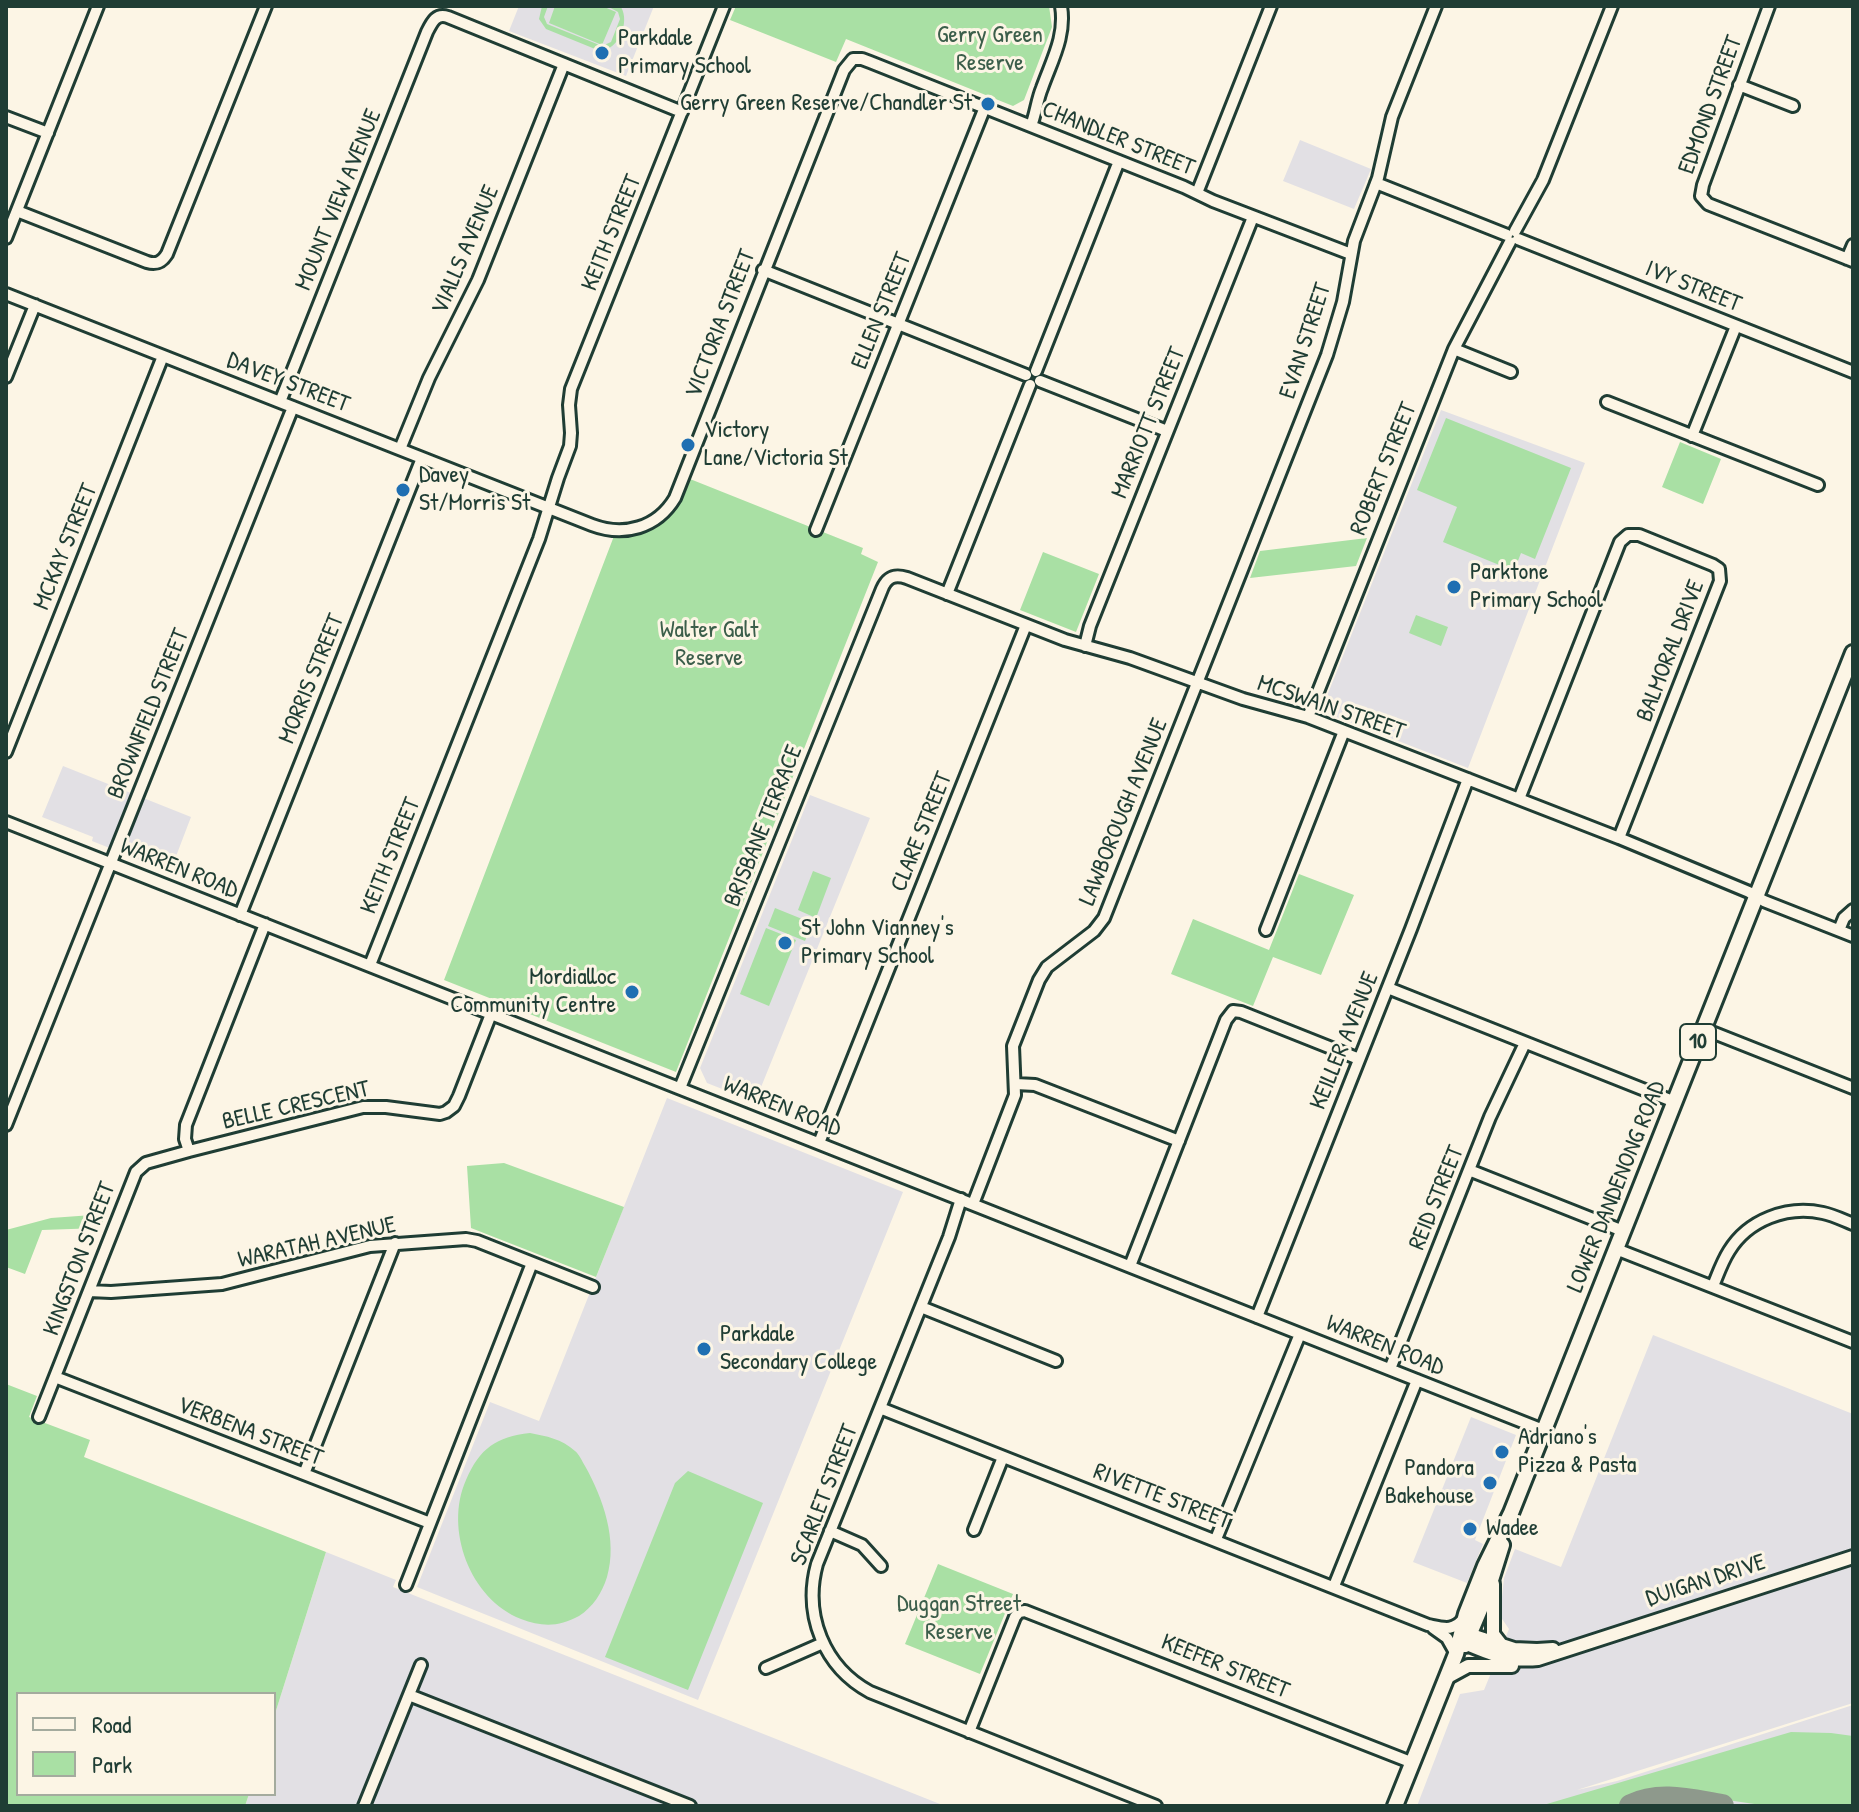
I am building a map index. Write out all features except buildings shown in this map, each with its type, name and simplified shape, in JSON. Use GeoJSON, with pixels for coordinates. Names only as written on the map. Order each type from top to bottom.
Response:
{"type":"FeatureCollection","features":[{"type":"Feature","properties":{"kind":"highway","name":"LOWER DANDENONG ROAD"},"geometry":{"type":"LineString","coordinates":[[1462,1641],[1466,1614],[1511,1513],[1853,653]]}},
{"type":"Feature","properties":{"kind":"highway","name":"LOWER DANDENONG ROAD"},"geometry":{"type":"LineString","coordinates":[[1395,1806],[1446,1678],[1494,1577],[1511,1513]]}},
{"type":"Feature","properties":{"kind":"main road","name":"DUIGAN DRIVE"},"geometry":{"type":"LineString","coordinates":[[1462,1641],[1505,1659],[1538,1659],[1853,1557]]}},
{"type":"Feature","properties":{"kind":"main road"},"geometry":{"type":"LineString","coordinates":[[1494,1577],[1493,1634],[1502,1645]]}},
{"type":"Feature","properties":{"kind":"main road","name":"DUIGAN DRIVE"},"geometry":{"type":"LineString","coordinates":[[1462,1641],[1524,1650],[1572,1648]]}},
{"type":"Feature","properties":{"kind":"main road"},"geometry":{"type":"LineString","coordinates":[[1446,1678],[1468,1666],[1511,1666],[1538,1659]]}},
{"type":"Feature","properties":{"kind":"street"},"geometry":{"type":"LineString","coordinates":[[6,238],[98,6]]}},
{"type":"Feature","properties":{"kind":"street"},"geometry":{"type":"LineString","coordinates":[[17,211],[147,262],[161,262],[167,254],[266,6]]}},
{"type":"Feature","properties":{"kind":"street","name":"KEITH STREET"},"geometry":{"type":"LineString","coordinates":[[370,965],[539,539],[571,440],[571,389],[724,6]]}},
{"type":"Feature","properties":{"kind":"street"},"geometry":{"type":"LineString","coordinates":[[1027,124],[1061,38],[1061,6]]}},
{"type":"Feature","properties":{"kind":"street"},"geometry":{"type":"LineString","coordinates":[[1197,193],[1271,6]]}},
{"type":"Feature","properties":{"kind":"street","name":"EVAN STREET"},"geometry":{"type":"LineString","coordinates":[[1197,683],[1327,355],[1343,302],[1359,224],[1376,183],[1392,117],[1436,6]]}},
{"type":"Feature","properties":{"kind":"street","name":"ROBERT STREET"},"geometry":{"type":"LineString","coordinates":[[1308,717],[1454,349],[1543,180],[1612,6]]}},
{"type":"Feature","properties":{"kind":"street","name":"EDMOND STREET"},"geometry":{"type":"LineString","coordinates":[[1769,6],[1703,185],[1703,200],[1850,260]]}},
{"type":"Feature","properties":{"kind":"street","name":"MOUNT VIEW AVENUE"},"geometry":{"type":"LineString","coordinates":[[280,402],[432,21],[438,17],[448,17],[564,64]]}},
{"type":"Feature","properties":{"kind":"street","name":"VICTORIA STREET"},"geometry":{"type":"LineString","coordinates":[[549,508],[600,528],[624,530],[648,524],[669,508],[844,70],[853,59],[870,62]]}},
{"type":"Feature","properties":{"kind":"street","name":"CHANDLER STREET"},"geometry":{"type":"LineString","coordinates":[[870,62],[1351,254]]}},
{"type":"Feature","properties":{"kind":"street"},"geometry":{"type":"LineString","coordinates":[[564,64],[682,112]]}},
{"type":"Feature","properties":{"kind":"street","name":"VIALLS AVENUE"},"geometry":{"type":"LineString","coordinates":[[400,449],[424,388],[476,286],[564,64]]}},
{"type":"Feature","properties":{"kind":"street"},"geometry":{"type":"LineString","coordinates":[[1739,85],[1793,106]]}},
{"type":"Feature","properties":{"kind":"street","name":"ELLEN STREET"},"geometry":{"type":"LineString","coordinates":[[816,530],[985,107]]}},
{"type":"Feature","properties":{"kind":"street"},"geometry":{"type":"LineString","coordinates":[[6,117],[48,133]]}},
{"type":"Feature","properties":{"kind":"street"},"geometry":{"type":"LineString","coordinates":[[947,594],[1119,161]]}},
{"type":"Feature","properties":{"kind":"street","name":"IVY STREET"},"geometry":{"type":"LineString","coordinates":[[1376,183],[1853,372]]}},
{"type":"Feature","properties":{"kind":"street","name":"MARRIOTT STREET"},"geometry":{"type":"LineString","coordinates":[[1085,646],[1090,626],[1253,217]]}},
{"type":"Feature","properties":{"kind":"street"},"geometry":{"type":"LineString","coordinates":[[1850,260],[1853,245]]}},
{"type":"Feature","properties":{"kind":"street"},"geometry":{"type":"LineString","coordinates":[[763,270],[1167,431]]}},
{"type":"Feature","properties":{"kind":"street","name":"DAVEY STREET"},"geometry":{"type":"LineString","coordinates":[[6,294],[549,508]]}},
{"type":"Feature","properties":{"kind":"street"},"geometry":{"type":"LineString","coordinates":[[6,377],[35,305]]}},
{"type":"Feature","properties":{"kind":"street"},"geometry":{"type":"LineString","coordinates":[[1692,436],[1736,326]]}},
{"type":"Feature","properties":{"kind":"street"},"geometry":{"type":"LineString","coordinates":[[1454,349],[1511,372]]}},
{"type":"Feature","properties":{"kind":"street","name":"MCKAY STREET"},"geometry":{"type":"LineString","coordinates":[[6,752],[163,356]]}},
{"type":"Feature","properties":{"kind":"street"},"geometry":{"type":"LineString","coordinates":[[1607,402],[1818,485]]}},
{"type":"Feature","properties":{"kind":"street","name":"BROWNFIELD STREET"},"geometry":{"type":"LineString","coordinates":[[6,1125],[8,1113],[293,407]]}},
{"type":"Feature","properties":{"kind":"street","name":"MORRIS STREET"},"geometry":{"type":"LineString","coordinates":[[240,915],[422,458]]}},
{"type":"Feature","properties":{"kind":"street","name":"BALMORAL DRIVE"},"geometry":{"type":"LineString","coordinates":[[1519,799],[1620,542],[1628,535],[1639,535],[1713,565],[1719,569],[1721,576],[1619,838]]}},
{"type":"Feature","properties":{"kind":"street","name":"MCSWAIN STREET"},"geometry":{"type":"LineString","coordinates":[[887,579],[901,576],[1085,646],[1130,658],[1243,699],[1308,717],[1619,838],[1853,936]]}},
{"type":"Feature","properties":{"kind":"street","name":"BRISBANE TERRACE"},"geometry":{"type":"LineString","coordinates":[[680,1088],[887,579]]}},
{"type":"Feature","properties":{"kind":"street","name":"CLARE STREET"},"geometry":{"type":"LineString","coordinates":[[819,1143],[1026,625]]}},
{"type":"Feature","properties":{"kind":"street","name":"LAWBOROUGH AVENUE"},"geometry":{"type":"LineString","coordinates":[[966,1202],[1013,1102],[1016,1084],[1014,1044],[1039,980],[1047,967],[1094,931],[1104,918],[1197,683]]}},
{"type":"Feature","properties":{"kind":"street"},"geometry":{"type":"LineString","coordinates":[[1266,930],[1344,731]]}},
{"type":"Feature","properties":{"kind":"street","name":"KEILLER AVENUE"},"geometry":{"type":"LineString","coordinates":[[1257,1317],[1468,779]]}},
{"type":"Feature","properties":{"kind":"street","name":"WARREN ROAD"},"geometry":{"type":"LineString","coordinates":[[6,822],[1543,1430]]}},
{"type":"Feature","properties":{"kind":"street"},"geometry":{"type":"LineString","coordinates":[[1839,930],[1844,918],[1853,910]]}},
{"type":"Feature","properties":{"kind":"street"},"geometry":{"type":"LineString","coordinates":[[189,1151],[185,1139],[186,1125],[265,924]]}},
{"type":"Feature","properties":{"kind":"street"},"geometry":{"type":"LineString","coordinates":[[1388,988],[1675,1102]]}},
{"type":"Feature","properties":{"kind":"street"},"geometry":{"type":"LineString","coordinates":[[1130,1266],[1226,1020],[1233,1011],[1359,1059]]}},
{"type":"Feature","properties":{"kind":"street","name":"BELLE CRESCENT"},"geometry":{"type":"LineString","coordinates":[[189,1151],[363,1107],[433,1114],[446,1112],[454,1106],[459,1096],[491,1014]]}},
{"type":"Feature","properties":{"kind":"street"},"geometry":{"type":"LineString","coordinates":[[1704,1029],[1853,1088]]}},
{"type":"Feature","properties":{"kind":"street","name":"REID STREET"},"geometry":{"type":"LineString","coordinates":[[1390,1369],[1490,1117],[1525,1043]]}},
{"type":"Feature","properties":{"kind":"street"},"geometry":{"type":"LineString","coordinates":[[1016,1084],[1035,1085],[1179,1141]]}},
{"type":"Feature","properties":{"kind":"street","name":"KINGSTON STREET"},"geometry":{"type":"LineString","coordinates":[[39,1417],[136,1172],[146,1163],[189,1151]]}},
{"type":"Feature","properties":{"kind":"street"},"geometry":{"type":"LineString","coordinates":[[1469,1170],[1623,1231]]}},
{"type":"Feature","properties":{"kind":"street","name":"SCARLET STREET"},"geometry":{"type":"LineString","coordinates":[[966,1202],[817,1564],[813,1584],[815,1619],[823,1643],[836,1665],[862,1688],[1156,1806]]}},
{"type":"Feature","properties":{"kind":"street"},"geometry":{"type":"LineString","coordinates":[[1713,1286],[1734,1243],[1750,1228],[1769,1218],[1813,1211],[1853,1224]]}},
{"type":"Feature","properties":{"kind":"street","name":"WARATAH AVENUE"},"geometry":{"type":"LineString","coordinates":[[89,1291],[222,1284],[359,1249],[395,1243],[471,1240],[593,1287]]}},
{"type":"Feature","properties":{"kind":"street"},"geometry":{"type":"LineString","coordinates":[[304,1474],[395,1243]]}},
{"type":"Feature","properties":{"kind":"street"},"geometry":{"type":"LineString","coordinates":[[1616,1249],[1853,1342]]}},
{"type":"Feature","properties":{"kind":"street"},"geometry":{"type":"LineString","coordinates":[[406,1585],[532,1263]]}},
{"type":"Feature","properties":{"kind":"street"},"geometry":{"type":"LineString","coordinates":[[921,1307],[1056,1361]]}},
{"type":"Feature","properties":{"kind":"street"},"geometry":{"type":"LineString","coordinates":[[1216,1539],[1300,1334]]}},
{"type":"Feature","properties":{"kind":"street","name":"VERBENA STREET"},"geometry":{"type":"LineString","coordinates":[[55,1377],[430,1523]]}},
{"type":"Feature","properties":{"kind":"street"},"geometry":{"type":"LineString","coordinates":[[1334,1586],[1417,1380]]}},
{"type":"Feature","properties":{"kind":"street","name":"RIVETTE STREET"},"geometry":{"type":"LineString","coordinates":[[880,1408],[1334,1586],[1428,1625],[1447,1638],[1462,1641]]}},
{"type":"Feature","properties":{"kind":"street"},"geometry":{"type":"LineString","coordinates":[[974,1530],[1003,1457]]}},
{"type":"Feature","properties":{"kind":"street"},"geometry":{"type":"LineString","coordinates":[[830,1531],[862,1545],[881,1566]]}},
{"type":"Feature","properties":{"kind":"street","name":"KEEFER STREET"},"geometry":{"type":"LineString","coordinates":[[969,1732],[1015,1617],[1022,1611],[1413,1763]]}},
{"type":"Feature","properties":{"kind":"street"},"geometry":{"type":"LineString","coordinates":[[1428,1625],[1448,1629],[1455,1627],[1466,1614]]}},
{"type":"Feature","properties":{"kind":"street"},"geometry":{"type":"LineString","coordinates":[[766,1668],[823,1643]]}},
{"type":"Feature","properties":{"kind":"street"},"geometry":{"type":"LineString","coordinates":[[364,1806],[421,1665]]}},
{"type":"Feature","properties":{"kind":"street"},"geometry":{"type":"LineString","coordinates":[[409,1695],[690,1806]]}},
{"type":"Feature","properties":{"kind":"shaded area","name":"Parkdale Primary School"},"geometry":{"type":"Polygon","coordinates":[[[519,6],[654,6],[626,76],[509,31],[519,6]]]}},
{"type":"Feature","properties":{"kind":"shaded area"},"geometry":{"type":"Polygon","coordinates":[[[1300,140],[1371,169],[1354,209],[1283,181],[1300,140]]]}},
{"type":"Feature","properties":{"kind":"shaded area","name":"Parktone Primary School"},"geometry":{"type":"Polygon","coordinates":[[[1441,410],[1585,463],[1468,768],[1321,711],[1441,410]]]}},
{"type":"Feature","properties":{"kind":"shaded area"},"geometry":{"type":"Polygon","coordinates":[[[63,766],[191,817],[170,872],[42,817],[63,766]]]}},
{"type":"Feature","properties":{"kind":"shaded area","name":"St John Vianney's Primary School"},"geometry":{"type":"Polygon","coordinates":[[[810,795],[870,818],[755,1102],[707,1083],[700,1068],[810,795]]]}},
{"type":"Feature","properties":{"kind":"shaded area","name":"Parkdale Secondary College"},"geometry":{"type":"Polygon","coordinates":[[[667,1098],[903,1192],[698,1700],[417,1587],[490,1402],[539,1421],[667,1098]]]}},
{"type":"Feature","properties":{"kind":"shaded area"},"geometry":{"type":"Polygon","coordinates":[[[1653,1335],[1853,1414],[1853,1703],[1577,1790],[1617,1781],[1853,1705],[1853,1806],[1417,1806],[1460,1694],[1484,1690],[1509,1629],[1500,1616],[1504,1578],[1515,1549],[1561,1567],[1653,1335]]]}},
{"type":"Feature","properties":{"kind":"shaded area"},"geometry":{"type":"Polygon","coordinates":[[[1471,1417],[1516,1435],[1475,1540],[1483,1544],[1467,1583],[1413,1562],[1471,1417]]]}},
{"type":"Feature","properties":{"kind":"shaded area"},"geometry":{"type":"Polygon","coordinates":[[[326,1552],[396,1580],[393,1587],[945,1806],[245,1806],[248,1796],[276,1796],[276,1711],[326,1552]]]}},
{"type":"Feature","properties":{"kind":"green space"},"geometry":{"type":"Polygon","coordinates":[[[542,6],[548,6],[544,17],[547,24],[602,46],[611,42],[620,19],[618,12],[607,6],[621,7],[624,20],[621,34],[613,46],[600,51],[546,29],[539,19],[542,6]]]}},
{"type":"Feature","properties":{"kind":"green space"},"geometry":{"type":"Polygon","coordinates":[[[555,6],[602,6],[616,12],[602,45],[549,23],[555,6]]]}},
{"type":"Feature","properties":{"kind":"green space","name":"Gerry Green Reserve"},"geometry":{"type":"Polygon","coordinates":[[[736,6],[1049,6],[1052,27],[1024,100],[1013,106],[846,39],[836,62],[730,20],[736,6]]]}},
{"type":"Feature","properties":{"kind":"green space"},"geometry":{"type":"Polygon","coordinates":[[[1446,418],[1571,468],[1535,559],[1521,553],[1514,571],[1443,542],[1457,507],[1417,490],[1446,418]]]}},
{"type":"Feature","properties":{"kind":"green space"},"geometry":{"type":"Polygon","coordinates":[[[1680,442],[1721,459],[1703,504],[1662,487],[1680,442]]]}},
{"type":"Feature","properties":{"kind":"green space","name":"Walter Galt Reserve"},"geometry":{"type":"Polygon","coordinates":[[[690,479],[863,548],[861,554],[878,562],[676,1072],[444,980],[614,536],[629,536],[653,529],[670,514],[690,479]]]}},
{"type":"Feature","properties":{"kind":"green space"},"geometry":{"type":"Polygon","coordinates":[[[1367,538],[1356,566],[1250,578],[1260,551],[1367,538]]]}},
{"type":"Feature","properties":{"kind":"green space"},"geometry":{"type":"Polygon","coordinates":[[[1043,552],[1099,574],[1076,632],[1020,610],[1043,552]]]}},
{"type":"Feature","properties":{"kind":"green space"},"geometry":{"type":"Polygon","coordinates":[[[1416,615],[1448,627],[1441,646],[1409,633],[1416,615]]]}},
{"type":"Feature","properties":{"kind":"green space"},"geometry":{"type":"Polygon","coordinates":[[[813,871],[831,878],[816,918],[798,910],[813,871]]]}},
{"type":"Feature","properties":{"kind":"green space"},"geometry":{"type":"Polygon","coordinates":[[[1299,874],[1354,895],[1321,975],[1273,957],[1253,1006],[1171,974],[1193,919],[1269,950],[1299,874]]]}},
{"type":"Feature","properties":{"kind":"green space"},"geometry":{"type":"Polygon","coordinates":[[[775,908],[812,923],[805,941],[768,926],[775,908]]]}},
{"type":"Feature","properties":{"kind":"green space"},"geometry":{"type":"Polygon","coordinates":[[[766,928],[796,940],[769,1006],[740,994],[766,928]]]}},
{"type":"Feature","properties":{"kind":"green space"},"geometry":{"type":"Polygon","coordinates":[[[504,1163],[624,1207],[596,1277],[471,1228],[467,1166],[504,1163]]]}},
{"type":"Feature","properties":{"kind":"green space"},"geometry":{"type":"Polygon","coordinates":[[[106,1214],[100,1228],[42,1230],[25,1274],[6,1267],[6,1230],[51,1218],[106,1214]]]}},
{"type":"Feature","properties":{"kind":"green space"},"geometry":{"type":"Polygon","coordinates":[[[6,1384],[37,1396],[29,1417],[90,1440],[84,1457],[326,1552],[276,1711],[276,1692],[16,1692],[16,1796],[248,1796],[245,1806],[6,1806],[6,1384]]]}},
{"type":"Feature","properties":{"kind":"green space"},"geometry":{"type":"Polygon","coordinates":[[[530,1433],[559,1441],[578,1454],[598,1492],[610,1534],[610,1563],[600,1594],[579,1616],[557,1624],[529,1622],[503,1609],[475,1579],[460,1540],[460,1499],[477,1460],[498,1441],[530,1433]]]}},
{"type":"Feature","properties":{"kind":"green space"},"geometry":{"type":"Polygon","coordinates":[[[688,1471],[763,1503],[688,1690],[605,1657],[675,1483],[688,1471]]]}},
{"type":"Feature","properties":{"kind":"green space","name":"Duggan Street Reserve"},"geometry":{"type":"Polygon","coordinates":[[[938,1564],[1013,1594],[980,1674],[905,1644],[938,1564]]]}},
{"type":"Feature","properties":{"kind":"green space"},"geometry":{"type":"Polygon","coordinates":[[[1791,1732],[1853,1736],[1853,1806],[1768,1806],[1666,1791],[1643,1794],[1618,1806],[1540,1806],[1791,1732]]]}},
{"type":"Feature","properties":{"kind":"taxiway"},"geometry":{"type":"LineString","coordinates":[[1631,1806],[1653,1799],[1687,1800],[1722,1806]]}},
{"type":"Feature","properties":{"kind":"place","name":"Parkdale Primary School"},"geometry":{"type":"Point","coordinates":[602,53]}},
{"type":"Feature","properties":{"kind":"place","name":"Gerry Green Reserve/Chandler St"},"geometry":{"type":"Point","coordinates":[988,104]}},
{"type":"Feature","properties":{"kind":"place","name":"Victory Lane/Victoria St"},"geometry":{"type":"Point","coordinates":[688,445]}},
{"type":"Feature","properties":{"kind":"place","name":"Davey St/Morris St"},"geometry":{"type":"Point","coordinates":[403,490]}},
{"type":"Feature","properties":{"kind":"place","name":"Parktone Primary School"},"geometry":{"type":"Point","coordinates":[1454,587]}},
{"type":"Feature","properties":{"kind":"place","name":"St John Vianney's Primary School"},"geometry":{"type":"Point","coordinates":[785,943]}},
{"type":"Feature","properties":{"kind":"place","name":"Mordialloc Community Centre"},"geometry":{"type":"Point","coordinates":[632,992]}},
{"type":"Feature","properties":{"kind":"place","name":"Parkdale Secondary College"},"geometry":{"type":"Point","coordinates":[704,1349]}},
{"type":"Feature","properties":{"kind":"place","name":"Adriano's Pizza & Pasta"},"geometry":{"type":"Point","coordinates":[1502,1452]}},
{"type":"Feature","properties":{"kind":"place","name":"Pandora Bakehouse"},"geometry":{"type":"Point","coordinates":[1490,1483]}},
{"type":"Feature","properties":{"kind":"place","name":"Wadee"},"geometry":{"type":"Point","coordinates":[1470,1529]}}]}
